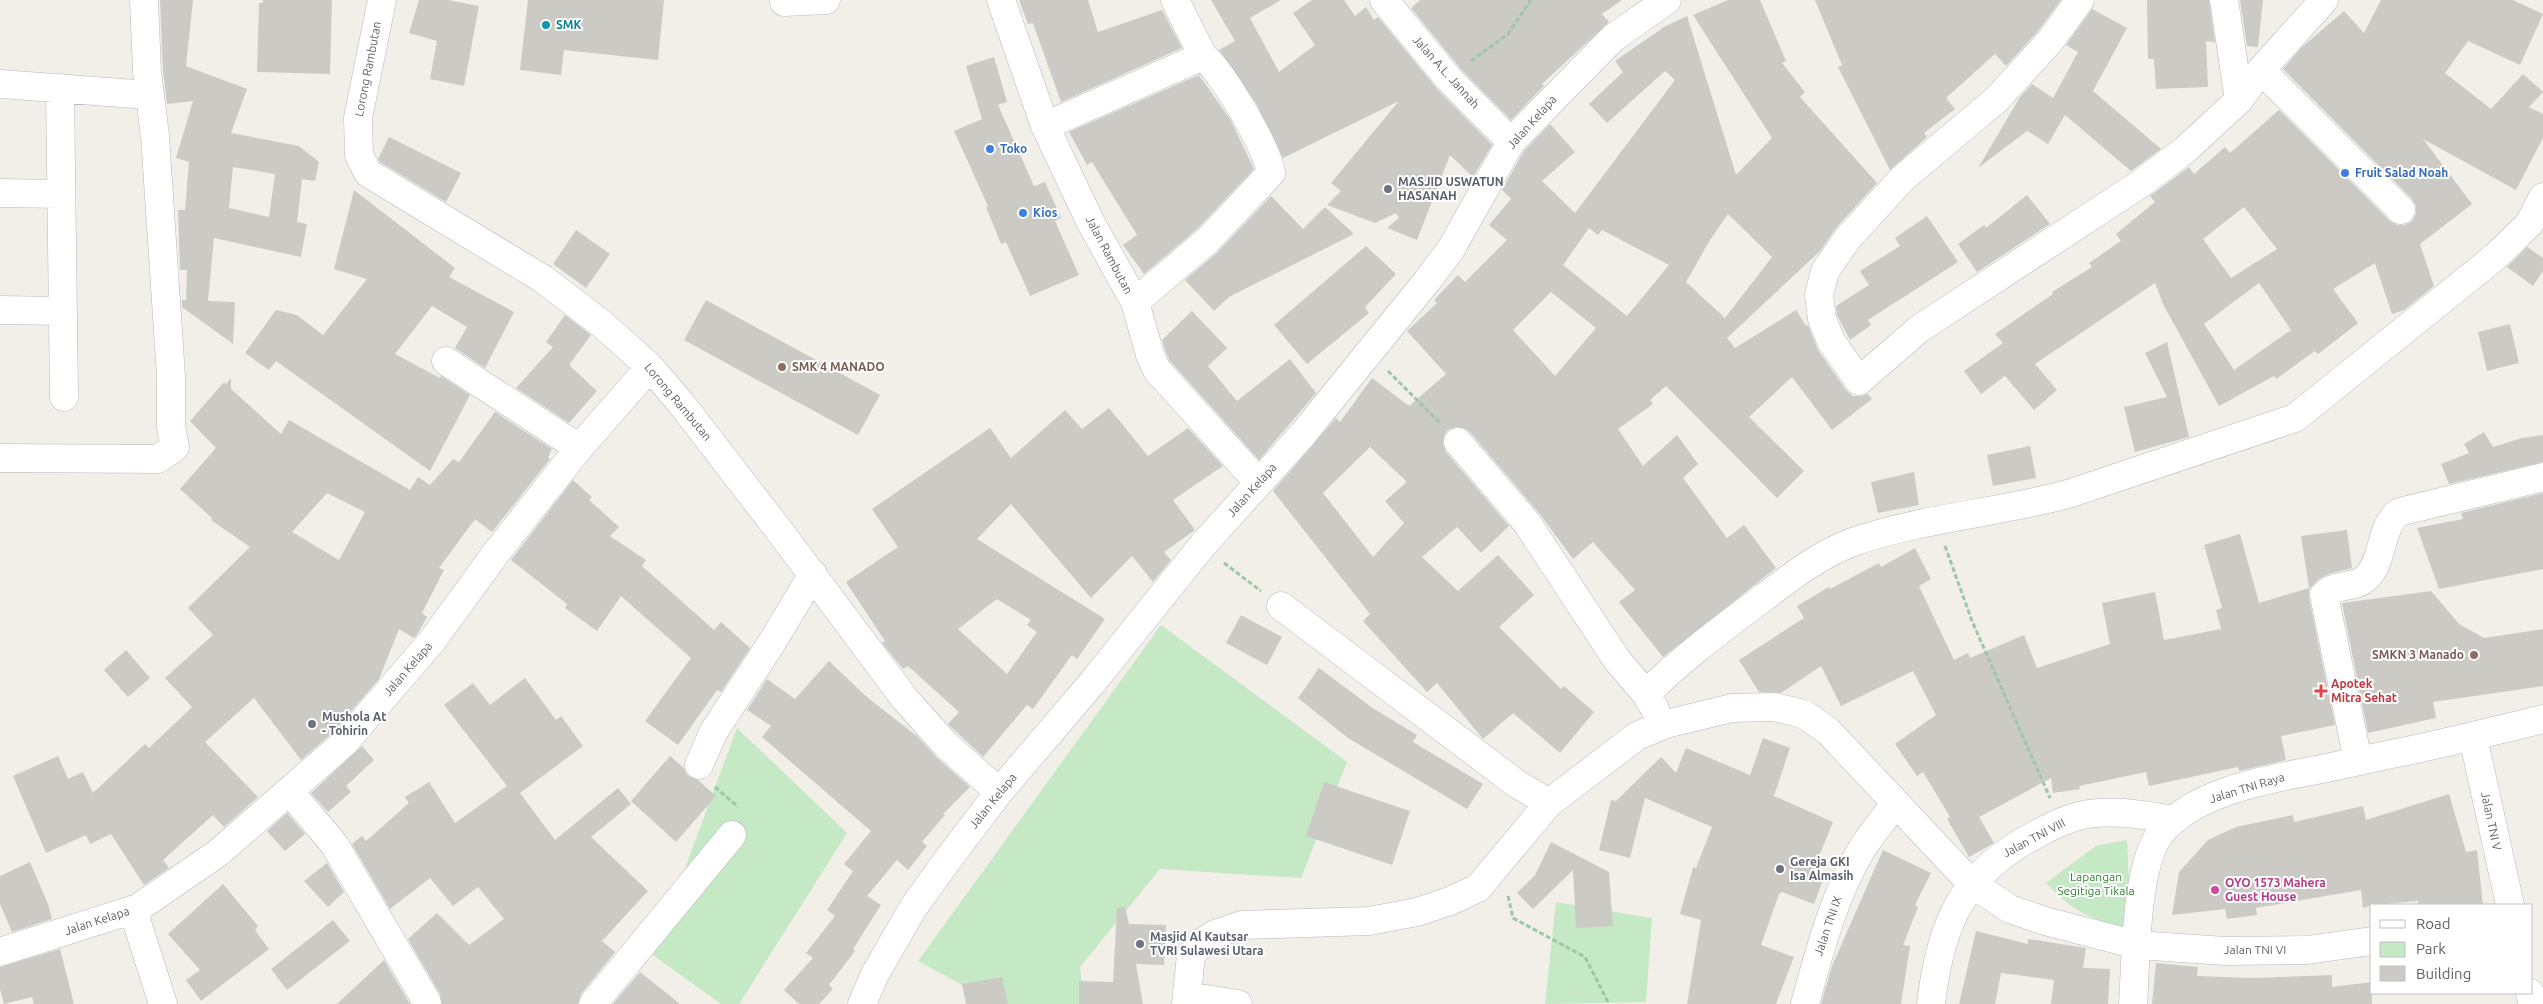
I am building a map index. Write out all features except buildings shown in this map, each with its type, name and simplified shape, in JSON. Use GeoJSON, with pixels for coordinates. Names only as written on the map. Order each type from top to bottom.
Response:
{"type":"FeatureCollection","features":[{"type":"Feature","properties":{"kind":"street"},"geometry":{"type":"LineString","coordinates":[[0,458],[158,460],[175,447],[171,427],[171,376],[155,136],[147,72],[144,0]]}},
{"type":"Feature","properties":{"kind":"street","name":"Lorong Rambutan"},"geometry":{"type":"LineString","coordinates":[[382,0],[358,118],[359,155],[368,173],[543,279],[602,324],[650,368],[680,402],[813,574],[905,698],[946,745],[999,792]]}},
{"type":"Feature","properties":{"kind":"street"},"geometry":{"type":"LineString","coordinates":[[784,2],[826,0]]}},
{"type":"Feature","properties":{"kind":"street","name":"Jalan Rambutan"},"geometry":{"type":"LineString","coordinates":[[1001,0],[1045,126],[1091,223],[1135,302],[1150,355],[1157,370],[1259,483]]}},
{"type":"Feature","properties":{"kind":"street"},"geometry":{"type":"LineString","coordinates":[[1135,302],[1207,241],[1271,174],[1264,152],[1246,117],[1203,56],[1175,0]]}},
{"type":"Feature","properties":{"kind":"street","name":"Jalan Kelapa"},"geometry":{"type":"LineString","coordinates":[[862,1004],[875,974],[913,908],[999,792],[1092,683],[1202,546],[1259,483],[1369,353],[1451,249],[1511,142],[1613,38],[1667,0]]}},
{"type":"Feature","properties":{"kind":"street"},"geometry":{"type":"LineString","coordinates":[[2080,0],[2050,41],[1996,100],[1903,178],[1848,238],[1825,271],[1818,295],[1822,319],[1831,341],[1860,381],[1919,329],[2140,184],[2185,150],[2239,100],[2261,70],[2324,0]]}},
{"type":"Feature","properties":{"kind":"street"},"geometry":{"type":"LineString","coordinates":[[2224,0],[2239,100]]}},
{"type":"Feature","properties":{"kind":"street","name":"Jalan A.L. Jannah"},"geometry":{"type":"LineString","coordinates":[[1387,1],[1448,78],[1511,142]]}},
{"type":"Feature","properties":{"kind":"street"},"geometry":{"type":"LineString","coordinates":[[1045,126],[1203,56]]}},
{"type":"Feature","properties":{"kind":"street"},"geometry":{"type":"LineString","coordinates":[[2261,70],[2401,210]]}},
{"type":"Feature","properties":{"kind":"street"},"geometry":{"type":"LineString","coordinates":[[0,84],[135,94]]}},
{"type":"Feature","properties":{"kind":"street"},"geometry":{"type":"LineString","coordinates":[[60,88],[64,398]]}},
{"type":"Feature","properties":{"kind":"street"},"geometry":{"type":"LineString","coordinates":[[0,193],[61,194]]}},
{"type":"Feature","properties":{"kind":"street"},"geometry":{"type":"LineString","coordinates":[[1646,694],[1717,632],[1809,564],[1851,543],[1887,531],[1986,509],[2036,502],[2068,494],[2296,418],[2495,257],[2529,224],[2543,198]]}},
{"type":"Feature","properties":{"kind":"street"},"geometry":{"type":"LineString","coordinates":[[0,310],[62,311]]}},
{"type":"Feature","properties":{"kind":"street"},"geometry":{"type":"LineString","coordinates":[[446,360],[580,448]]}},
{"type":"Feature","properties":{"kind":"street","name":"Jalan Kelapa"},"geometry":{"type":"LineString","coordinates":[[0,952],[133,910],[181,880],[218,853],[344,743],[432,642],[496,553],[580,448],[650,368]]}},
{"type":"Feature","properties":{"kind":"street"},"geometry":{"type":"LineString","coordinates":[[1458,442],[1527,523],[1617,660],[1646,694],[1666,724]]}},
{"type":"Feature","properties":{"kind":"street"},"geometry":{"type":"LineString","coordinates":[[2358,761],[2324,595],[2329,590],[2356,583],[2366,578],[2371,572],[2392,516],[2399,512],[2543,476]]}},
{"type":"Feature","properties":{"kind":"street"},"geometry":{"type":"LineString","coordinates":[[699,765],[714,731],[786,620],[813,574]]}},
{"type":"Feature","properties":{"kind":"street"},"geometry":{"type":"LineString","coordinates":[[1281,606],[1517,784],[1549,803]]}},
{"type":"Feature","properties":{"kind":"street","name":"Jalan TNI VI"},"geometry":{"type":"LineString","coordinates":[[1187,1000],[1192,955],[1204,941],[1215,934],[1242,925],[1370,921],[1417,912],[1478,888],[1549,803],[1637,736],[1666,724],[1732,708],[1774,707],[1804,714],[1828,731],[1972,883],[2010,909],[2045,921],[2137,945],[2225,951],[2307,950],[2370,941]]}},
{"type":"Feature","properties":{"kind":"street","name":"Jalan TNI Raya"},"geometry":{"type":"LineString","coordinates":[[2133,1004],[2137,945],[2148,860],[2160,834],[2174,820],[2207,800],[2246,785],[2278,776],[2473,737],[2543,719]]}},
{"type":"Feature","properties":{"kind":"street","name":"Jalan TNI V"},"geometry":{"type":"LineString","coordinates":[[2473,737],[2510,904]]}},
{"type":"Feature","properties":{"kind":"street"},"geometry":{"type":"LineString","coordinates":[[289,791],[334,844],[427,1002]]}},
{"type":"Feature","properties":{"kind":"street","name":"Jalan TNI IX"},"geometry":{"type":"LineString","coordinates":[[1805,1004],[1831,912],[1864,846],[1895,803]]}},
{"type":"Feature","properties":{"kind":"street","name":"Jalan TNI VIII"},"geometry":{"type":"LineString","coordinates":[[1931,1004],[1934,981],[1944,938],[1972,883],[1996,858],[2061,822],[2087,814],[2128,812],[2174,820]]}},
{"type":"Feature","properties":{"kind":"street"},"geometry":{"type":"LineString","coordinates":[[593,1004],[732,835]]}},
{"type":"Feature","properties":{"kind":"street"},"geometry":{"type":"LineString","coordinates":[[133,910],[163,1004]]}},
{"type":"Feature","properties":{"kind":"street"},"geometry":{"type":"LineString","coordinates":[[1187,1000],[1238,1004]]}},
{"type":"Feature","properties":{"kind":"path"},"geometry":{"type":"LineString","coordinates":[[1448,78],[1508,34],[1531,0]]}},
{"type":"Feature","properties":{"kind":"path"},"geometry":{"type":"LineString","coordinates":[[1369,353],[1458,442]]}},
{"type":"Feature","properties":{"kind":"path"},"geometry":{"type":"LineString","coordinates":[[1937,521],[1972,621],[2061,822]]}},
{"type":"Feature","properties":{"kind":"path"},"geometry":{"type":"LineString","coordinates":[[1202,546],[1281,606]]}},
{"type":"Feature","properties":{"kind":"path"},"geometry":{"type":"LineString","coordinates":[[699,765],[704,778],[736,805],[737,823],[732,835]]}},
{"type":"Feature","properties":{"kind":"path"},"geometry":{"type":"LineString","coordinates":[[1500,864],[1513,918],[1585,958],[1609,1004]]}},
{"type":"Feature","properties":{"kind":"green space"},"geometry":{"type":"Polygon","coordinates":[[[1161,625],[1347,762],[1301,878],[1160,869],[1080,967],[1084,1004],[998,1004],[918,961],[1161,625]]]}},
{"type":"Feature","properties":{"kind":"green space"},"geometry":{"type":"Polygon","coordinates":[[[737,728],[847,833],[739,1004],[721,1004],[653,955],[737,728]]]}},
{"type":"Feature","properties":{"kind":"green space","name":"Lapangan Segitiga Tikala"},"geometry":{"type":"Polygon","coordinates":[[[2127,840],[2131,928],[2105,922],[2084,914],[2065,901],[2046,883],[2096,846],[2127,840]]]}},
{"type":"Feature","properties":{"kind":"green space"},"geometry":{"type":"Polygon","coordinates":[[[1556,902],[1652,918],[1646,1002],[1545,1004],[1556,902]]]}},
{"type":"Feature","properties":{"kind":"place","name":"SMK"},"geometry":{"type":"Point","coordinates":[546,25]}},
{"type":"Feature","properties":{"kind":"place","name":"Toko"},"geometry":{"type":"Point","coordinates":[990,149]}},
{"type":"Feature","properties":{"kind":"place","name":"Fruit Salad Noah"},"geometry":{"type":"Point","coordinates":[2345,173]}},
{"type":"Feature","properties":{"kind":"place","name":"MASJID USWATUN HASANAH"},"geometry":{"type":"Point","coordinates":[1388,189]}},
{"type":"Feature","properties":{"kind":"place","name":"Kios"},"geometry":{"type":"Point","coordinates":[1023,213]}},
{"type":"Feature","properties":{"kind":"place","name":"SMK 4 MANADO"},"geometry":{"type":"Point","coordinates":[782,367]}},
{"type":"Feature","properties":{"kind":"place","name":"SMKN 3 Manado"},"geometry":{"type":"Point","coordinates":[2474,655]}},
{"type":"Feature","properties":{"kind":"place","name":"Apotek Mitra Sehat"},"geometry":{"type":"Point","coordinates":[2321,691]}},
{"type":"Feature","properties":{"kind":"place","name":"Mushola At - Tohirin"},"geometry":{"type":"Point","coordinates":[312,724]}},
{"type":"Feature","properties":{"kind":"place","name":"Gereja GKI Isa Almasih"},"geometry":{"type":"Point","coordinates":[1780,869]}},
{"type":"Feature","properties":{"kind":"place","name":"OYO 1573 Mahera Guest House"},"geometry":{"type":"Point","coordinates":[2215,890]}},
{"type":"Feature","properties":{"kind":"place","name":"Masjid Al Kautsar TVRI Sulawesi Utara"},"geometry":{"type":"Point","coordinates":[1140,944]}}]}
